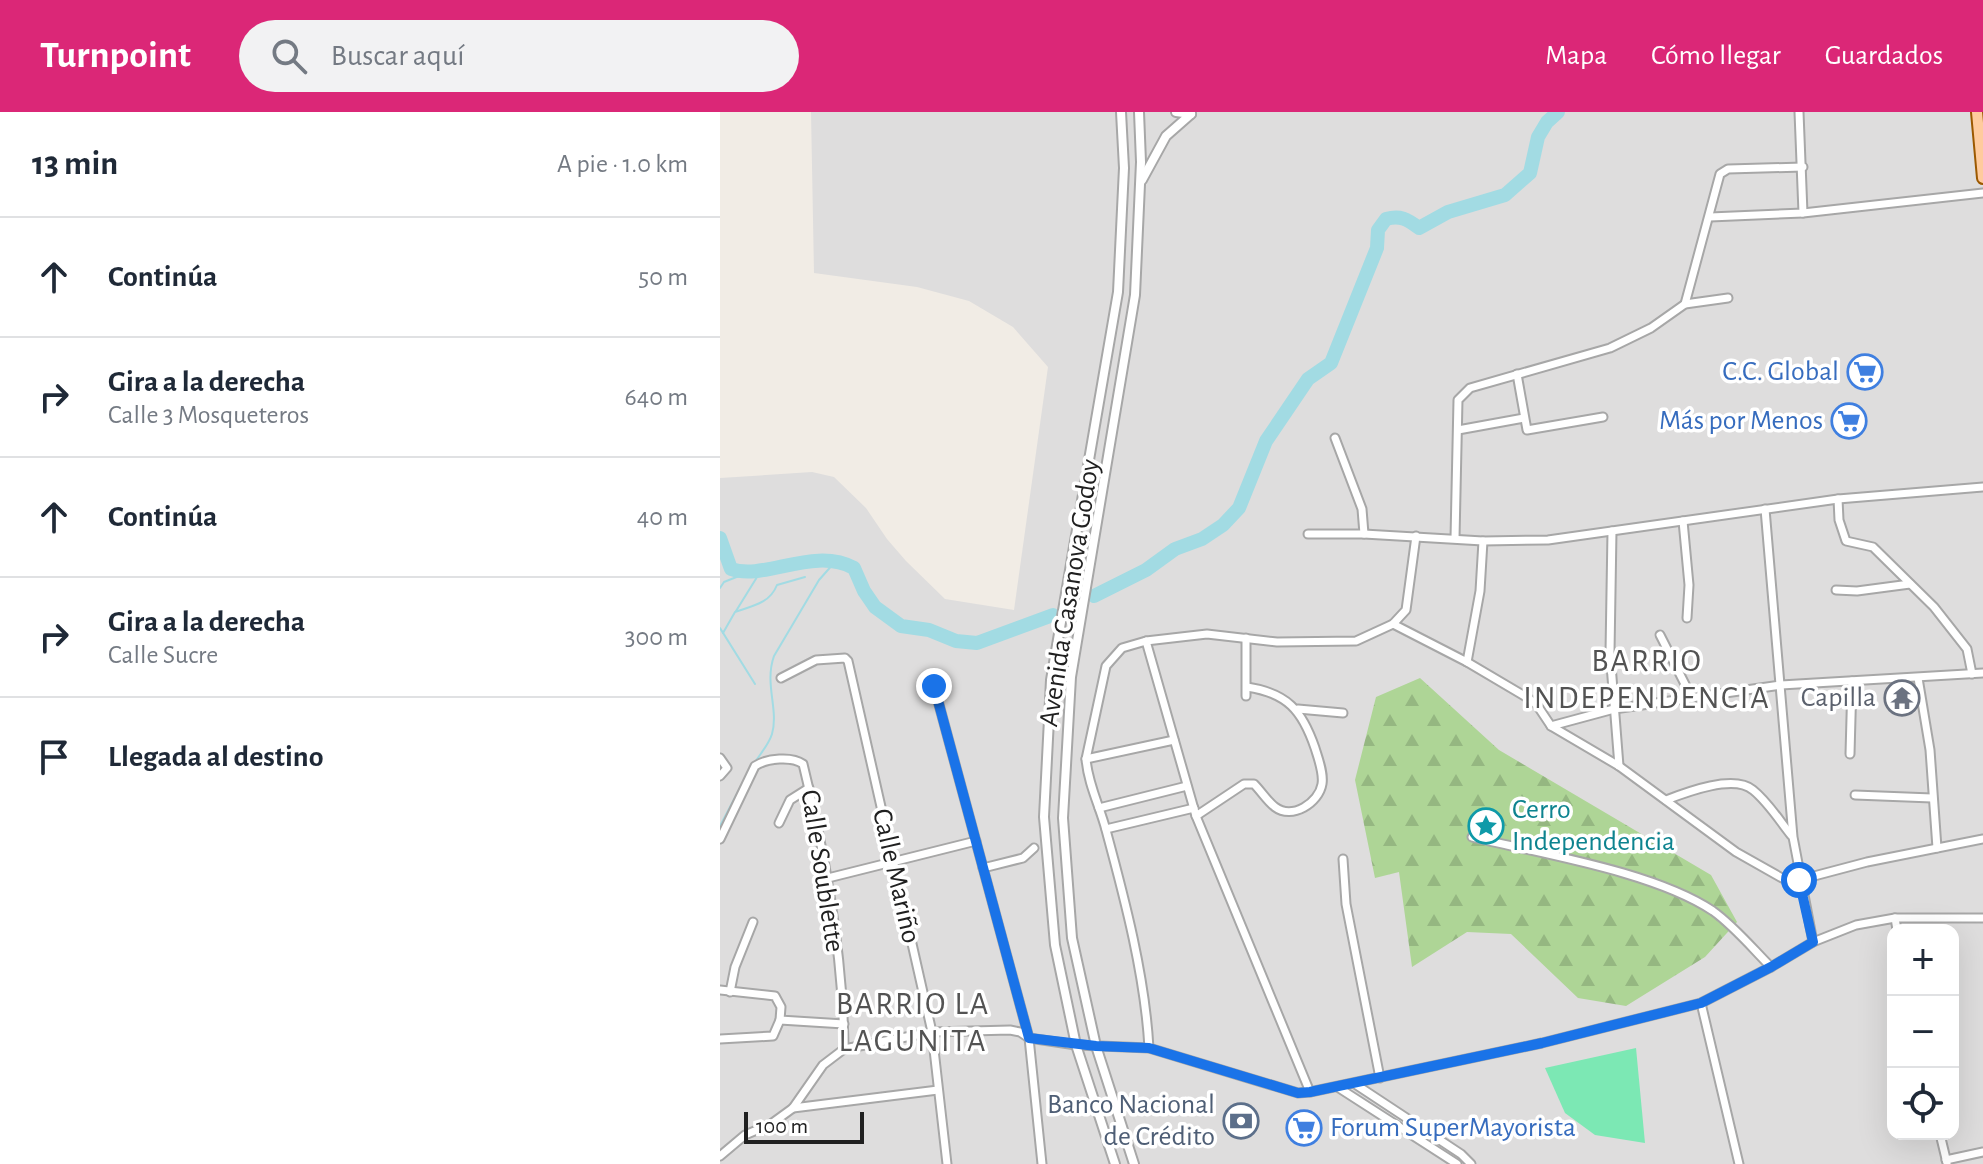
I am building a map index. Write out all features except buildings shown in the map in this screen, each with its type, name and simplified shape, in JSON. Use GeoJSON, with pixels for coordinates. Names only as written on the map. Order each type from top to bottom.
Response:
{"type":"FeatureCollection","features":[{"type":"Feature","properties":{"kind":"main road"},"geometry":{"type":"LineString","coordinates":[[1977,112],[1983,178]]}},
{"type":"Feature","properties":{"kind":"street","name":"Avenida Casanova Godoy"},"geometry":{"type":"LineString","coordinates":[[1115,1164],[1076,1045],[1055,945],[1044,817],[1051,680],[1118,292],[1124,168],[1121,112]]}},
{"type":"Feature","properties":{"kind":"street","name":"Avenida Casanova Godoy"},"geometry":{"type":"LineString","coordinates":[[1134,1164],[1096,1046],[1072,938],[1063,818],[1071,677],[1135,295],[1140,184],[1139,112]]}},
{"type":"Feature","properties":{"kind":"street"},"geometry":{"type":"LineString","coordinates":[[1176,112],[1193,113]]}},
{"type":"Feature","properties":{"kind":"street"},"geometry":{"type":"LineString","coordinates":[[1799,112],[1803,213]]}},
{"type":"Feature","properties":{"kind":"street"},"geometry":{"type":"LineString","coordinates":[[1140,184],[1166,136],[1193,113]]}},
{"type":"Feature","properties":{"kind":"street"},"geometry":{"type":"LineString","coordinates":[[1685,304],[1720,174],[1724,170],[1803,167]]}},
{"type":"Feature","properties":{"kind":"street"},"geometry":{"type":"LineString","coordinates":[[1710,217],[1803,213],[1983,193]]}},
{"type":"Feature","properties":{"kind":"street"},"geometry":{"type":"LineString","coordinates":[[1455,538],[1458,400],[1463,392],[1610,348],[1651,328],[1685,304],[1728,298]]}},
{"type":"Feature","properties":{"kind":"street"},"geometry":{"type":"LineString","coordinates":[[1517,374],[1526,429],[1529,431],[1603,417]]}},
{"type":"Feature","properties":{"kind":"street"},"geometry":{"type":"LineString","coordinates":[[1458,430],[1524,418]]}},
{"type":"Feature","properties":{"kind":"street"},"geometry":{"type":"LineString","coordinates":[[1335,438],[1362,509],[1364,534]]}},
{"type":"Feature","properties":{"kind":"street"},"geometry":{"type":"LineString","coordinates":[[1308,534],[1483,541],[1548,540],[1838,499],[1983,487]]}},
{"type":"Feature","properties":{"kind":"street"},"geometry":{"type":"LineString","coordinates":[[1838,499],[1839,520],[1846,541],[1873,547],[1934,607],[1967,649],[1972,674]]}},
{"type":"Feature","properties":{"kind":"street"},"geometry":{"type":"LineString","coordinates":[[1765,509],[1793,837],[1813,942]]}},
{"type":"Feature","properties":{"kind":"street"},"geometry":{"type":"LineString","coordinates":[[1683,521],[1689,585],[1687,618]]}},
{"type":"Feature","properties":{"kind":"street"},"geometry":{"type":"LineString","coordinates":[[1612,531],[1610,652],[1619,766]]}},
{"type":"Feature","properties":{"kind":"street"},"geometry":{"type":"LineString","coordinates":[[1149,1048],[1147,1005],[1106,829],[1086,759],[1106,666],[1122,648],[1146,641],[1207,634],[1277,642],[1347,643],[1393,624],[1406,610],[1416,536]]}},
{"type":"Feature","properties":{"kind":"street"},"geometry":{"type":"LineString","coordinates":[[1467,662],[1480,591],[1483,541]]}},
{"type":"Feature","properties":{"kind":"street"},"geometry":{"type":"LineString","coordinates":[[1836,590],[1910,584]]}},
{"type":"Feature","properties":{"kind":"street"},"geometry":{"type":"LineString","coordinates":[[1393,624],[1528,698],[1537,705],[1551,726],[1619,766],[1736,852],[1782,878],[1799,880],[1983,839]]}},
{"type":"Feature","properties":{"kind":"street"},"geometry":{"type":"LineString","coordinates":[[1660,635],[1692,698]]}},
{"type":"Feature","properties":{"kind":"street"},"geometry":{"type":"LineString","coordinates":[[1246,638],[1246,691],[1263,690],[1296,709],[1343,713]]}},
{"type":"Feature","properties":{"kind":"street"},"geometry":{"type":"LineString","coordinates":[[1146,641],[1195,812],[1310,1092]]}},
{"type":"Feature","properties":{"kind":"street","name":"Calle Mariño"},"geometry":{"type":"LineString","coordinates":[[781,678],[816,660],[845,658],[848,661],[932,1032],[947,1164]]}},
{"type":"Feature","properties":{"kind":"street"},"geometry":{"type":"LineString","coordinates":[[1551,726],[1614,709],[1781,685],[1983,673]]}},
{"type":"Feature","properties":{"kind":"street"},"geometry":{"type":"LineString","coordinates":[[1918,678],[1930,750],[1937,848]]}},
{"type":"Feature","properties":{"kind":"street"},"geometry":{"type":"LineString","coordinates":[[1850,754],[1852,681]]}},
{"type":"Feature","properties":{"kind":"street"},"geometry":{"type":"LineString","coordinates":[[934,686],[1029,1038],[1042,1164]]}},
{"type":"Feature","properties":{"kind":"street"},"geometry":{"type":"LineString","coordinates":[[1106,829],[1195,812],[1251,782],[1275,807],[1283,811],[1300,810],[1311,803],[1323,783],[1308,729],[1296,709]]}},
{"type":"Feature","properties":{"kind":"street"},"geometry":{"type":"LineString","coordinates":[[1086,759],[1174,740]]}},
{"type":"Feature","properties":{"kind":"street"},"geometry":{"type":"LineString","coordinates":[[720,758],[727,768],[720,776]]}},
{"type":"Feature","properties":{"kind":"street","name":"Calle Soublette"},"geometry":{"type":"LineString","coordinates":[[720,839],[755,766],[764,761],[794,760],[803,764],[828,878],[844,1049]]}},
{"type":"Feature","properties":{"kind":"street"},"geometry":{"type":"LineString","coordinates":[[1666,800],[1695,789],[1742,784],[1752,788],[1793,837]]}},
{"type":"Feature","properties":{"kind":"street"},"geometry":{"type":"LineString","coordinates":[[1099,808],[1187,786]]}},
{"type":"Feature","properties":{"kind":"street"},"geometry":{"type":"LineString","coordinates":[[779,823],[790,800],[809,788]]}},
{"type":"Feature","properties":{"kind":"street"},"geometry":{"type":"LineString","coordinates":[[1855,795],[1932,798]]}},
{"type":"Feature","properties":{"kind":"street"},"geometry":{"type":"LineString","coordinates":[[1472,837],[1620,873],[1680,893],[1715,912],[1771,967]]}},
{"type":"Feature","properties":{"kind":"street"},"geometry":{"type":"LineString","coordinates":[[828,878],[976,841]]}},
{"type":"Feature","properties":{"kind":"street"},"geometry":{"type":"LineString","coordinates":[[983,868],[1023,858],[1034,848]]}},
{"type":"Feature","properties":{"kind":"street"},"geometry":{"type":"LineString","coordinates":[[1343,859],[1346,904],[1380,1078]]}},
{"type":"Feature","properties":{"kind":"street"},"geometry":{"type":"LineString","coordinates":[[1895,918],[1896,924]]}},
{"type":"Feature","properties":{"kind":"street"},"geometry":{"type":"LineString","coordinates":[[720,1156],[745,1135],[771,1124],[793,1108],[823,1065],[844,1049],[932,1032],[1010,1030],[1029,1038],[1076,1045],[1149,1048],[1298,1093],[1310,1092],[1542,1043],[1701,1003],[1813,942],[1856,925],[1895,918],[1983,918]]}},
{"type":"Feature","properties":{"kind":"street"},"geometry":{"type":"LineString","coordinates":[[730,992],[735,967],[753,922]]}},
{"type":"Feature","properties":{"kind":"street"},"geometry":{"type":"LineString","coordinates":[[720,990],[775,996],[781,1007],[780,1020],[773,1036],[720,1039]]}},
{"type":"Feature","properties":{"kind":"street"},"geometry":{"type":"LineString","coordinates":[[1701,1003],[1739,1164]]}},
{"type":"Feature","properties":{"kind":"street"},"geometry":{"type":"LineString","coordinates":[[780,1020],[844,1024]]}},
{"type":"Feature","properties":{"kind":"street"},"geometry":{"type":"LineString","coordinates":[[1355,1084],[1461,1154],[1471,1164]]}},
{"type":"Feature","properties":{"kind":"street"},"geometry":{"type":"LineString","coordinates":[[1339,1088],[1456,1163],[1461,1154]]}},
{"type":"Feature","properties":{"kind":"street"},"geometry":{"type":"LineString","coordinates":[[793,1108],[938,1090]]}},
{"type":"Feature","properties":{"kind":"street"},"geometry":{"type":"LineString","coordinates":[[1941,1140],[1946,1162],[1983,1152]]}},
{"type":"Feature","properties":{"kind":"shaded area"},"geometry":{"type":"Polygon","coordinates":[[[811,112],[1983,112],[1983,1164],[720,1164],[720,478],[812,472],[834,477],[866,508],[906,561],[945,599],[1014,610],[1048,367],[1013,327],[969,301],[917,287],[814,273],[811,112]]]}},
{"type":"Feature","properties":{"kind":"green space"},"geometry":{"type":"Polygon","coordinates":[[[1420,678],[1499,750],[1711,875],[1737,922],[1705,957],[1626,1006],[1578,998],[1511,934],[1467,932],[1412,967],[1399,872],[1375,878],[1355,780],[1376,697],[1420,678]]]}},
{"type":"Feature","properties":{"kind":"green space"},"geometry":{"type":"Polygon","coordinates":[[[1636,1048],[1645,1143],[1595,1135],[1565,1113],[1545,1068],[1636,1048]]]}},
{"type":"Feature","properties":{"kind":"waterway"},"geometry":{"type":"LineString","coordinates":[[1094,596],[1146,570],[1175,549],[1202,539],[1223,525],[1239,508],[1266,441],[1308,379],[1331,363],[1377,248],[1378,230],[1386,219],[1403,219],[1419,228],[1448,212],[1505,195],[1530,173],[1538,137],[1558,112]]}},
{"type":"Feature","properties":{"kind":"waterway"},"geometry":{"type":"LineString","coordinates":[[720,538],[731,569],[744,572],[823,561],[839,562],[854,568],[875,607],[901,626],[929,630],[956,641],[977,643],[1053,615]]}},
{"type":"Feature","properties":{"kind":"waterway"},"geometry":{"type":"LineString","coordinates":[[755,762],[769,741],[774,725],[770,676],[774,656],[819,580],[834,563]]}},
{"type":"Feature","properties":{"kind":"waterway"},"geometry":{"type":"LineString","coordinates":[[736,611],[762,569]]}},
{"type":"Feature","properties":{"kind":"waterway"},"geometry":{"type":"LineString","coordinates":[[720,588],[724,582],[744,574]]}},
{"type":"Feature","properties":{"kind":"waterway"},"geometry":{"type":"LineString","coordinates":[[723,633],[735,612],[765,600],[777,585],[805,577]]}},
{"type":"Feature","properties":{"kind":"waterway"},"geometry":{"type":"LineString","coordinates":[[720,628],[755,684]]}},
{"type":"Feature","properties":{"kind":"waterway"},"geometry":{"type":"LineString","coordinates":[[720,826],[749,771]]}},
{"type":"Feature","properties":{"kind":"place","name":"C.C. Global"},"geometry":{"type":"Point","coordinates":[1865,372]}},
{"type":"Feature","properties":{"kind":"place","name":"Más por Menos"},"geometry":{"type":"Point","coordinates":[1849,421]}},
{"type":"Feature","properties":{"kind":"place","name":"Capilla"},"geometry":{"type":"Point","coordinates":[1902,698]}},
{"type":"Feature","properties":{"kind":"place","name":"Cerro Independencia"},"geometry":{"type":"Point","coordinates":[1486,826]}},
{"type":"Feature","properties":{"kind":"place","name":"Banco Nacional de Crédito"},"geometry":{"type":"Point","coordinates":[1241,1121]}},
{"type":"Feature","properties":{"kind":"place","name":"Forum SuperMayorista"},"geometry":{"type":"Point","coordinates":[1304,1128]}},
{"type":"Feature","properties":{"kind":"district","name":"BARRIO INDEPENDENCIA"},"geometry":{"type":"Point","coordinates":[1647,680]}},
{"type":"Feature","properties":{"kind":"district","name":"BARRIO LA LAGUNITA"},"geometry":{"type":"Point","coordinates":[913,1022]}},
{"type":"Feature","properties":{"kind":"route"},"geometry":{"type":"LineString","coordinates":[[934,686],[1029,1038],[1076,1045],[1149,1048],[1298,1093],[1339,1088],[1542,1043],[1701,1003],[1813,942],[1799,880]]}}]}
